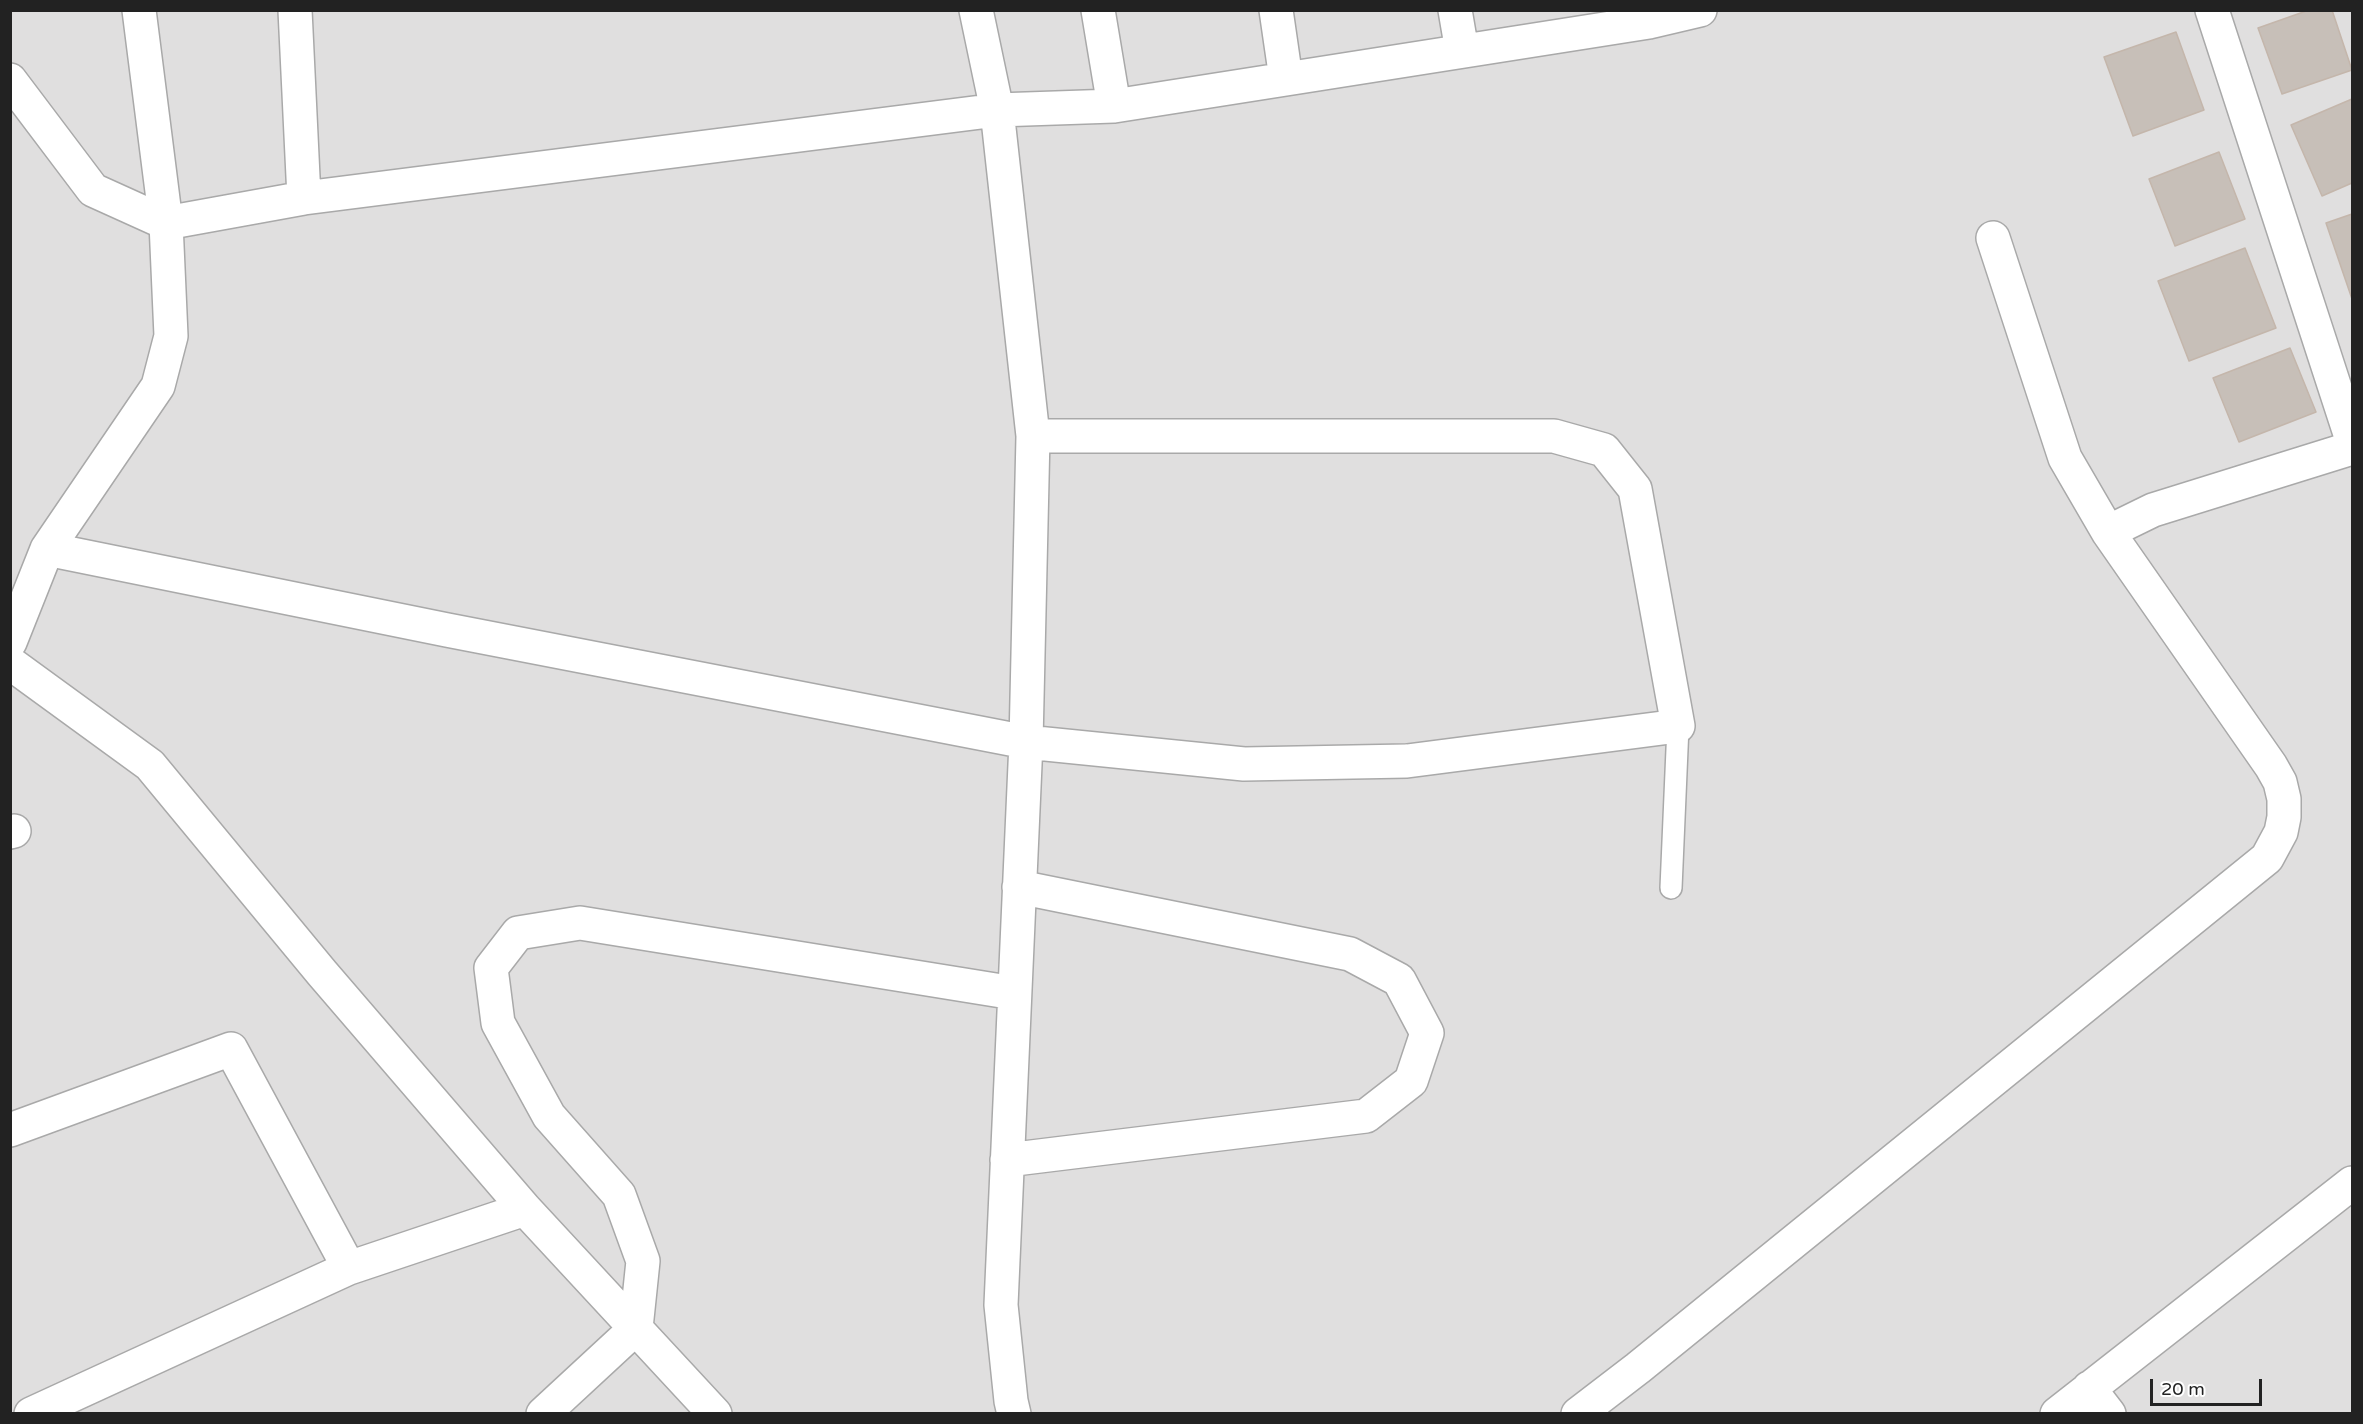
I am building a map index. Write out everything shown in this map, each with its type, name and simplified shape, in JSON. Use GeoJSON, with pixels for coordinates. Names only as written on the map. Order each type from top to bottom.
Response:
{"type":"FeatureCollection","features":[{"type":"Feature","properties":{"kind":"street"},"geometry":{"type":"LineString","coordinates":[[10,642],[47,549],[158,386],[171,336],[166,223],[139,10]]}},
{"type":"Feature","properties":{"kind":"street"},"geometry":{"type":"LineString","coordinates":[[296,10],[304,198]]}},
{"type":"Feature","properties":{"kind":"street"},"geometry":{"type":"LineString","coordinates":[[976,10],[997,110],[1033,436],[1026,742],[1000,1305],[1014,1413]]}},
{"type":"Feature","properties":{"kind":"street"},"geometry":{"type":"LineString","coordinates":[[1098,10],[1114,106]]}},
{"type":"Feature","properties":{"kind":"street"},"geometry":{"type":"LineString","coordinates":[[1276,10],[1286,79]]}},
{"type":"Feature","properties":{"kind":"street"},"geometry":{"type":"LineString","coordinates":[[1455,10],[1462,51]]}},
{"type":"Feature","properties":{"kind":"street"},"geometry":{"type":"LineString","coordinates":[[10,80],[93,190],[166,223],[304,198],[997,110],[1114,106],[1462,51],[1648,16],[1700,10]]}},
{"type":"Feature","properties":{"kind":"street"},"geometry":{"type":"LineString","coordinates":[[2212,10],[2352,440]]}},
{"type":"Feature","properties":{"kind":"street"},"geometry":{"type":"LineString","coordinates":[[1578,1413],[1648,1360],[2267,858],[2276,845],[2284,817],[2284,799],[2276,774],[2108,532],[2065,458],[1993,238]]}},
{"type":"Feature","properties":{"kind":"street"},"geometry":{"type":"LineString","coordinates":[[47,549],[447,630],[1026,742],[1244,764],[1407,761],[1677,726],[1635,489],[1604,450],[1554,436],[1033,436]]}},
{"type":"Feature","properties":{"kind":"street"},"geometry":{"type":"LineString","coordinates":[[2108,532],[2153,510],[2352,448]]}},
{"type":"Feature","properties":{"kind":"street"},"geometry":{"type":"LineString","coordinates":[[10,663],[150,765],[322,973],[525,1209],[715,1413]]}},
{"type":"Feature","properties":{"kind":"street"},"geometry":{"type":"LineString","coordinates":[[1007,1160],[1366,1116],[1411,1081],[1427,1033],[1399,980],[1350,954],[1019,887]]}},
{"type":"Feature","properties":{"kind":"street"},"geometry":{"type":"LineString","coordinates":[[543,1413],[636,1328],[644,1261],[619,1195],[549,1116],[498,1023],[491,968],[518,933],[580,922],[1014,993]]}},
{"type":"Feature","properties":{"kind":"street"},"geometry":{"type":"LineString","coordinates":[[10,1130],[231,1049],[350,1268]]}},
{"type":"Feature","properties":{"kind":"street"},"geometry":{"type":"LineString","coordinates":[[2057,1413],[2352,1183]]}},
{"type":"Feature","properties":{"kind":"street"},"geometry":{"type":"LineString","coordinates":[[31,1413],[350,1268],[525,1209]]}},
{"type":"Feature","properties":{"kind":"street"},"geometry":{"type":"LineString","coordinates":[[2089,1388],[2109,1413]]}},
{"type":"Feature","properties":{"kind":"lane"},"geometry":{"type":"LineString","coordinates":[[1671,888],[1677,726]]}},
{"type":"Feature","properties":{"kind":"shaded area"},"geometry":{"type":"Polygon","coordinates":[[[11,11],[2352,11],[2352,1413],[11,1413],[11,11]]]}},
{"type":"Feature","properties":{"kind":"building"},"geometry":{"type":"Polygon","coordinates":[[[2309,10],[2332,10],[2352,70],[2282,94],[2258,28],[2309,10]]]}},
{"type":"Feature","properties":{"kind":"building"},"geometry":{"type":"Polygon","coordinates":[[[2176,32],[2204,110],[2133,136],[2104,57],[2176,32]]]}},
{"type":"Feature","properties":{"kind":"building"},"geometry":{"type":"Polygon","coordinates":[[[2352,99],[2352,183],[2322,196],[2291,125],[2352,99]]]}},
{"type":"Feature","properties":{"kind":"building"},"geometry":{"type":"Polygon","coordinates":[[[2219,152],[2245,219],[2175,246],[2149,179],[2219,152]]]}},
{"type":"Feature","properties":{"kind":"building"},"geometry":{"type":"Polygon","coordinates":[[[2352,214],[2352,299],[2326,223],[2352,214]]]}},
{"type":"Feature","properties":{"kind":"building"},"geometry":{"type":"Polygon","coordinates":[[[2245,248],[2276,328],[2189,361],[2158,281],[2245,248]]]}},
{"type":"Feature","properties":{"kind":"building"},"geometry":{"type":"Polygon","coordinates":[[[2290,348],[2316,412],[2239,442],[2213,378],[2290,348]]]}}]}
